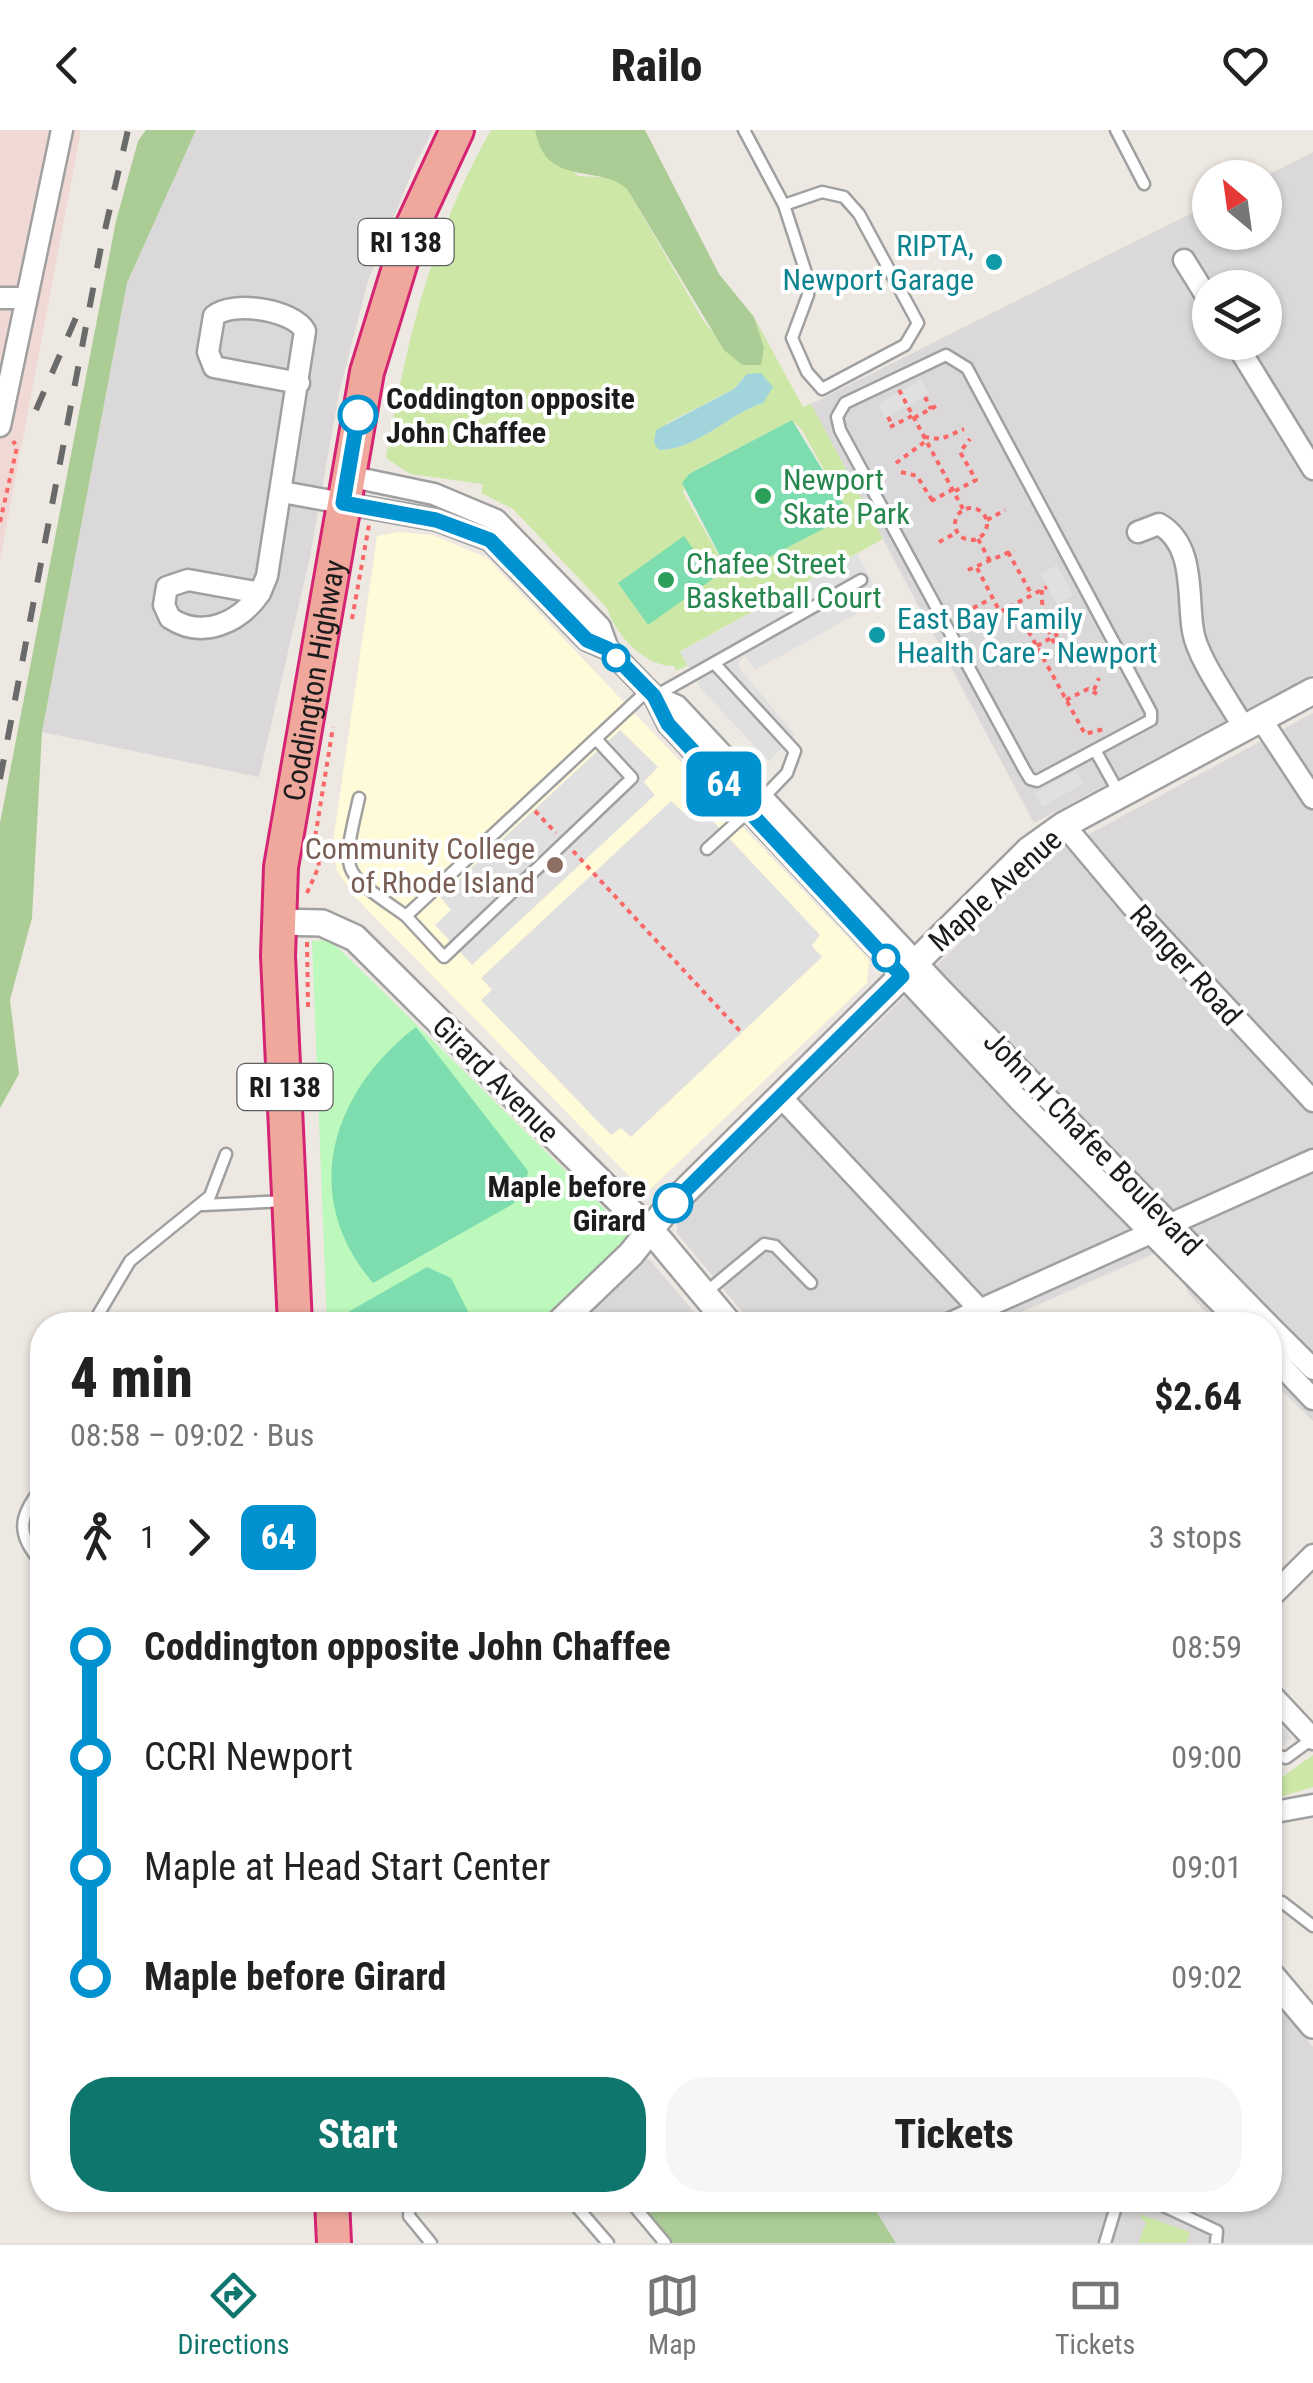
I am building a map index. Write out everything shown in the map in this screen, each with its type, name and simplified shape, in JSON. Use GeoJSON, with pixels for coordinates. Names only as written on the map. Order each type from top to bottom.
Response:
{"type":"FeatureCollection","features":[{"type":"Feature","properties":{"kind":"highway","name":"Coddington Highway"},"geometry":{"type":"LineString","coordinates":[[294,1312],[278,922],[285,842],[367,372],[420,206],[457,130]]}},
{"type":"Feature","properties":{"kind":"highway"},"geometry":{"type":"LineString","coordinates":[[333,2212],[334,2243]]}},
{"type":"Feature","properties":{"kind":"street"},"geometry":{"type":"LineString","coordinates":[[0,426],[62,130]]}},
{"type":"Feature","properties":{"kind":"street"},"geometry":{"type":"LineString","coordinates":[[1184,260],[1192,273]]}},
{"type":"Feature","properties":{"kind":"street"},"geometry":{"type":"LineString","coordinates":[[0,298],[27,298]]}},
{"type":"Feature","properties":{"kind":"street"},"geometry":{"type":"LineString","coordinates":[[260,593],[282,492],[299,382],[306,336],[300,322],[233,308],[214,316],[208,352],[214,367],[299,382]]}},
{"type":"Feature","properties":{"kind":"street"},"geometry":{"type":"LineString","coordinates":[[1246,360],[1313,469]]}},
{"type":"Feature","properties":{"kind":"street","name":"John H Chafee Boulevard"},"geometry":{"type":"LineString","coordinates":[[282,492],[346,489],[484,536],[504,550],[587,640],[608,649],[651,694],[676,706],[755,805],[1159,1227],[1231,1312]]}},
{"type":"Feature","properties":{"kind":"street"},"geometry":{"type":"LineString","coordinates":[[1138,532],[1159,524],[1176,541],[1186,563],[1193,636],[1253,724],[1313,798]]}},
{"type":"Feature","properties":{"kind":"street","name":"Maple Avenue"},"geometry":{"type":"LineString","coordinates":[[571,1312],[1017,860],[1064,825],[1313,691]]}},
{"type":"Feature","properties":{"kind":"street","name":"Ranger Road"},"geometry":{"type":"LineString","coordinates":[[1064,825],[1132,906],[1313,1101]]}},
{"type":"Feature","properties":{"kind":"street","name":"Girard Avenue"},"geometry":{"type":"LineString","coordinates":[[278,922],[322,924],[355,938],[650,1231],[719,1312]]}},
{"type":"Feature","properties":{"kind":"street"},"geometry":{"type":"LineString","coordinates":[[780,1096],[982,1312],[1159,1227],[1313,1160]]}},
{"type":"Feature","properties":{"kind":"street","name":"John H Chafee Boulevard"},"geometry":{"type":"LineString","coordinates":[[1159,1227],[1253,1312]]}},
{"type":"Feature","properties":{"kind":"street","name":"John H Chafee Boulevard"},"geometry":{"type":"LineString","coordinates":[[1282,1339],[1313,1369]]}},
{"type":"Feature","properties":{"kind":"street"},"geometry":{"type":"LineString","coordinates":[[1282,1367],[1313,1399]]}},
{"type":"Feature","properties":{"kind":"street"},"geometry":{"type":"LineString","coordinates":[[1282,1586],[1313,1555]]}},
{"type":"Feature","properties":{"kind":"street"},"geometry":{"type":"LineString","coordinates":[[1282,1705],[1313,1739]]}},
{"type":"Feature","properties":{"kind":"street"},"geometry":{"type":"LineString","coordinates":[[1282,1811],[1313,1805]]}},
{"type":"Feature","properties":{"kind":"street"},"geometry":{"type":"LineString","coordinates":[[1282,1988],[1313,2024]]}},
{"type":"Feature","properties":{"kind":"lane"},"geometry":{"type":"LineString","coordinates":[[744,130],[784,206],[808,279],[808,295],[792,331],[793,344],[811,379],[826,388],[905,346],[914,335],[917,318],[849,202],[838,194],[814,192],[784,206]]}},
{"type":"Feature","properties":{"kind":"lane"},"geometry":{"type":"LineString","coordinates":[[1116,130],[1144,184]]}},
{"type":"Feature","properties":{"kind":"lane"},"geometry":{"type":"LineString","coordinates":[[946,355],[968,368],[1151,712],[1151,720],[1095,750],[1054,776],[1030,779],[840,430],[836,417],[845,402],[946,355]]}},
{"type":"Feature","properties":{"kind":"lane"},"geometry":{"type":"LineString","coordinates":[[406,916],[651,694],[861,580]]}},
{"type":"Feature","properties":{"kind":"lane"},"geometry":{"type":"LineString","coordinates":[[707,849],[788,773],[796,751],[714,663]]}},
{"type":"Feature","properties":{"kind":"lane"},"geometry":{"type":"LineString","coordinates":[[359,798],[346,846],[348,868],[362,884],[406,916],[444,956],[632,778],[596,740]]}},
{"type":"Feature","properties":{"kind":"lane"},"geometry":{"type":"LineString","coordinates":[[1095,750],[1120,795]]}},
{"type":"Feature","properties":{"kind":"lane"},"geometry":{"type":"LineString","coordinates":[[100,1312],[130,1260],[203,1205],[221,1174],[226,1154]]}},
{"type":"Feature","properties":{"kind":"lane"},"geometry":{"type":"LineString","coordinates":[[203,1205],[290,1201]]}},
{"type":"Feature","properties":{"kind":"lane"},"geometry":{"type":"LineString","coordinates":[[704,1294],[764,1244],[776,1246],[810,1283]]}},
{"type":"Feature","properties":{"kind":"lane"},"geometry":{"type":"LineString","coordinates":[[30,1504],[22,1514],[21,1532],[30,1550]]}},
{"type":"Feature","properties":{"kind":"lane"},"geometry":{"type":"LineString","coordinates":[[1282,1757],[1286,1758],[1313,1739]]}},
{"type":"Feature","properties":{"kind":"lane"},"geometry":{"type":"LineString","coordinates":[[1282,1902],[1313,1926]]}},
{"type":"Feature","properties":{"kind":"lane"},"geometry":{"type":"LineString","coordinates":[[409,2212],[432,2243]]}},
{"type":"Feature","properties":{"kind":"lane"},"geometry":{"type":"LineString","coordinates":[[581,2212],[608,2243]]}},
{"type":"Feature","properties":{"kind":"lane"},"geometry":{"type":"LineString","coordinates":[[638,2212],[665,2243]]}},
{"type":"Feature","properties":{"kind":"lane"},"geometry":{"type":"LineString","coordinates":[[1105,2243],[1114,2212]]}},
{"type":"Feature","properties":{"kind":"lane"},"geometry":{"type":"LineString","coordinates":[[1176,2212],[1216,2231],[1216,2243]]}},
{"type":"Feature","properties":{"kind":"path"},"geometry":{"type":"LineString","coordinates":[[888,417],[892,426],[934,407],[925,397]]}},
{"type":"Feature","properties":{"kind":"path"},"geometry":{"type":"LineString","coordinates":[[908,406],[963,509]]}},
{"type":"Feature","properties":{"kind":"path"},"geometry":{"type":"LineString","coordinates":[[0,426],[17,447],[0,522]]}},
{"type":"Feature","properties":{"kind":"path"},"geometry":{"type":"LineString","coordinates":[[896,464],[925,439],[941,439],[964,429]]}},
{"type":"Feature","properties":{"kind":"path"},"geometry":{"type":"LineString","coordinates":[[901,472],[917,476],[932,501],[976,480],[960,452],[970,440]]}},
{"type":"Feature","properties":{"kind":"path"},"geometry":{"type":"LineString","coordinates":[[963,509],[977,509],[986,520],[986,530],[978,539],[966,540],[956,533],[954,521],[963,509]]}},
{"type":"Feature","properties":{"kind":"path"},"geometry":{"type":"LineString","coordinates":[[986,520],[1005,510]]}},
{"type":"Feature","properties":{"kind":"path"},"geometry":{"type":"LineString","coordinates":[[349,630],[368,532]]}},
{"type":"Feature","properties":{"kind":"path"},"geometry":{"type":"LineString","coordinates":[[938,542],[956,533]]}},
{"type":"Feature","properties":{"kind":"path"},"geometry":{"type":"LineString","coordinates":[[978,539],[990,561]]}},
{"type":"Feature","properties":{"kind":"path"},"geometry":{"type":"LineString","coordinates":[[968,570],[1011,551],[1032,595]]}},
{"type":"Feature","properties":{"kind":"path"},"geometry":{"type":"LineString","coordinates":[[976,568],[1000,612],[1045,588],[1042,614],[1068,661],[1092,664]]}},
{"type":"Feature","properties":{"kind":"path"},"geometry":{"type":"LineString","coordinates":[[973,608],[992,598]]}},
{"type":"Feature","properties":{"kind":"path"},"geometry":{"type":"LineString","coordinates":[[1014,604],[1085,734],[1112,724]]}},
{"type":"Feature","properties":{"kind":"path"},"geometry":{"type":"LineString","coordinates":[[1037,646],[1056,636]]}},
{"type":"Feature","properties":{"kind":"path"},"geometry":{"type":"LineString","coordinates":[[1066,700],[1088,688],[1096,692],[1099,678]]}},
{"type":"Feature","properties":{"kind":"path"},"geometry":{"type":"LineString","coordinates":[[307,895],[319,866],[315,838],[335,718]]}},
{"type":"Feature","properties":{"kind":"path"},"geometry":{"type":"LineString","coordinates":[[528,803],[740,1031]]}},
{"type":"Feature","properties":{"kind":"shaded area"},"geometry":{"type":"Polygon","coordinates":[[[0,130],[81,130],[0,560],[0,130]]]}},
{"type":"Feature","properties":{"kind":"shaded area"},"geometry":{"type":"Polygon","coordinates":[[[196,130],[433,130],[368,281],[339,393],[310,557],[259,777],[42,732],[127,283],[196,130]]]}},
{"type":"Feature","properties":{"kind":"shaded area"},"geometry":{"type":"Polygon","coordinates":[[[1313,152],[1313,674],[1034,823],[811,404],[1192,213],[1192,250],[1282,250],[1282,168],[1313,152]]]}},
{"type":"Feature","properties":{"kind":"shaded area"},"geometry":{"type":"Polygon","coordinates":[[[921,380],[929,394],[886,418],[878,404],[921,380]]]}},
{"type":"Feature","properties":{"kind":"shaded area","name":"Community College of Rhode Island"},"geometry":{"type":"Polygon","coordinates":[[[398,532],[433,535],[487,558],[869,960],[867,983],[646,1193],[355,897],[336,869],[333,843],[377,536],[398,532]]]}},
{"type":"Feature","properties":{"kind":"shaded area"},"geometry":{"type":"Polygon","coordinates":[[[857,554],[882,600],[755,670],[746,656],[739,661],[740,669],[795,735],[769,761],[701,689],[680,652],[857,554]]]}},
{"type":"Feature","properties":{"kind":"shaded area"},"geometry":{"type":"Polygon","coordinates":[[[1057,565],[1073,595],[1057,604],[1041,574],[1057,565]]]}},
{"type":"Feature","properties":{"kind":"shaded area"},"geometry":{"type":"Polygon","coordinates":[[[1313,713],[1313,1421],[1282,1391],[1282,1312],[1206,1312],[1188,1293],[1181,1274],[1155,1253],[1021,1312],[742,1312],[677,1233],[677,1220],[1047,857],[1313,713]]]}},
{"type":"Feature","properties":{"kind":"shaded area"},"geometry":{"type":"Polygon","coordinates":[[[620,730],[658,767],[644,782],[655,795],[472,965],[435,925],[451,910],[440,897],[620,730]]]}},
{"type":"Feature","properties":{"kind":"shaded area"},"geometry":{"type":"Polygon","coordinates":[[[1076,770],[1084,783],[1042,807],[1035,793],[1076,770]]]}},
{"type":"Feature","properties":{"kind":"shaded area"},"geometry":{"type":"Polygon","coordinates":[[[671,801],[684,813],[696,803],[820,935],[812,946],[822,957],[631,1137],[621,1128],[611,1135],[481,1000],[492,990],[481,978],[671,801]]]}},
{"type":"Feature","properties":{"kind":"shaded area"},"geometry":{"type":"Polygon","coordinates":[[[644,1259],[650,1260],[694,1312],[589,1312],[644,1259]]]}},
{"type":"Feature","properties":{"kind":"shaded area"},"geometry":{"type":"Polygon","coordinates":[[[1282,1727],[1292,1737],[1282,1747],[1282,1727]]]}},
{"type":"Feature","properties":{"kind":"shaded area"},"geometry":{"type":"Polygon","coordinates":[[[1282,2010],[1313,2047],[1313,2243],[896,2243],[877,2212],[1282,2212],[1282,2010]]]}},
{"type":"Feature","properties":{"kind":"green space"},"geometry":{"type":"Polygon","coordinates":[[[146,130],[196,130],[127,283],[42,732],[32,918],[10,1000],[19,1074],[0,1108],[0,823],[116,221],[138,141],[146,130]]]}},
{"type":"Feature","properties":{"kind":"green space"},"geometry":{"type":"Polygon","coordinates":[[[491,130],[535,130],[536,136],[578,176],[616,178],[627,189],[704,322],[742,365],[760,365],[764,348],[754,317],[803,407],[811,404],[883,539],[681,651],[688,665],[676,671],[674,666],[652,661],[632,647],[616,628],[607,608],[513,509],[481,493],[483,484],[410,474],[386,458],[412,330],[437,248],[491,130]],[[743,378],[734,389],[667,423],[659,450],[686,444],[763,403],[743,378]],[[792,420],[689,474],[683,492],[731,577],[849,515],[802,430],[792,420]]]}},
{"type":"Feature","properties":{"kind":"green space"},"geometry":{"type":"Polygon","coordinates":[[[535,130],[645,130],[719,274],[754,317],[764,348],[761,365],[742,365],[724,350],[627,189],[615,181],[561,168],[541,148],[535,130]]]}},
{"type":"Feature","properties":{"kind":"green space","name":"Newport Skate Park"},"geometry":{"type":"Polygon","coordinates":[[[792,420],[850,515],[731,577],[682,483],[689,474],[792,420]]]}},
{"type":"Feature","properties":{"kind":"green space","name":"Chafee Street Basketball Court"},"geometry":{"type":"Polygon","coordinates":[[[684,536],[714,578],[648,625],[618,583],[684,536]]]}},
{"type":"Feature","properties":{"kind":"green space"},"geometry":{"type":"Polygon","coordinates":[[[330,940],[628,1232],[630,1238],[554,1312],[326,1312],[312,941],[330,940]]]}},
{"type":"Feature","properties":{"kind":"green space"},"geometry":{"type":"Polygon","coordinates":[[[416,1027],[528,1171],[526,1186],[513,1204],[373,1283],[350,1249],[336,1215],[331,1180],[335,1146],[346,1113],[363,1082],[416,1027]]]}},
{"type":"Feature","properties":{"kind":"green space"},"geometry":{"type":"Polygon","coordinates":[[[427,1267],[451,1278],[468,1312],[348,1312],[427,1267]]]}},
{"type":"Feature","properties":{"kind":"green space"},"geometry":{"type":"Polygon","coordinates":[[[1313,1755],[1313,1787],[1282,1796],[1282,1777],[1313,1755]]]}},
{"type":"Feature","properties":{"kind":"green space"},"geometry":{"type":"Polygon","coordinates":[[[645,2212],[877,2212],[896,2243],[672,2243],[645,2212]]]}},
{"type":"Feature","properties":{"kind":"green space"},"geometry":{"type":"Polygon","coordinates":[[[1139,2214],[1190,2232],[1186,2243],[1138,2243],[1146,2223],[1139,2214]]]}},
{"type":"Feature","properties":{"kind":"water"},"geometry":{"type":"Polygon","coordinates":[[[761,373],[773,387],[763,403],[686,444],[659,450],[654,443],[656,430],[734,389],[747,374],[761,373]]]}},
{"type":"Feature","properties":{"kind":"railway"},"geometry":{"type":"LineString","coordinates":[[0,779],[101,247],[128,130]]}},
{"type":"Feature","properties":{"kind":"railway"},"geometry":{"type":"LineString","coordinates":[[36,410],[78,313]]}},
{"type":"Feature","properties":{"kind":"bus line","name":"64"},"geometry":{"type":"LineString","coordinates":[[358,415],[343,503],[444,522],[497,544],[587,640],[608,649],[654,696],[668,724],[902,976],[673,1203]]}},
{"type":"Feature","properties":{"kind":"place","name":"RIPTA, Newport Garage"},"geometry":{"type":"Point","coordinates":[994,262]}},
{"type":"Feature","properties":{"kind":"place","name":"Coddington opposite John Chaffee"},"geometry":{"type":"Point","coordinates":[358,415]}},
{"type":"Feature","properties":{"kind":"place","name":"Newport Skate Park"},"geometry":{"type":"Point","coordinates":[763,496]}},
{"type":"Feature","properties":{"kind":"place","name":"Chafee Street Basketball Court"},"geometry":{"type":"Point","coordinates":[666,580]}},
{"type":"Feature","properties":{"kind":"place","name":"East Bay Family Health Care - Newport"},"geometry":{"type":"Point","coordinates":[877,635]}},
{"type":"Feature","properties":{"kind":"place","name":"Community College of Rhode Island"},"geometry":{"type":"Point","coordinates":[555,865]}},
{"type":"Feature","properties":{"kind":"place","name":"Maple before Girard"},"geometry":{"type":"Point","coordinates":[673,1203]}}]}
